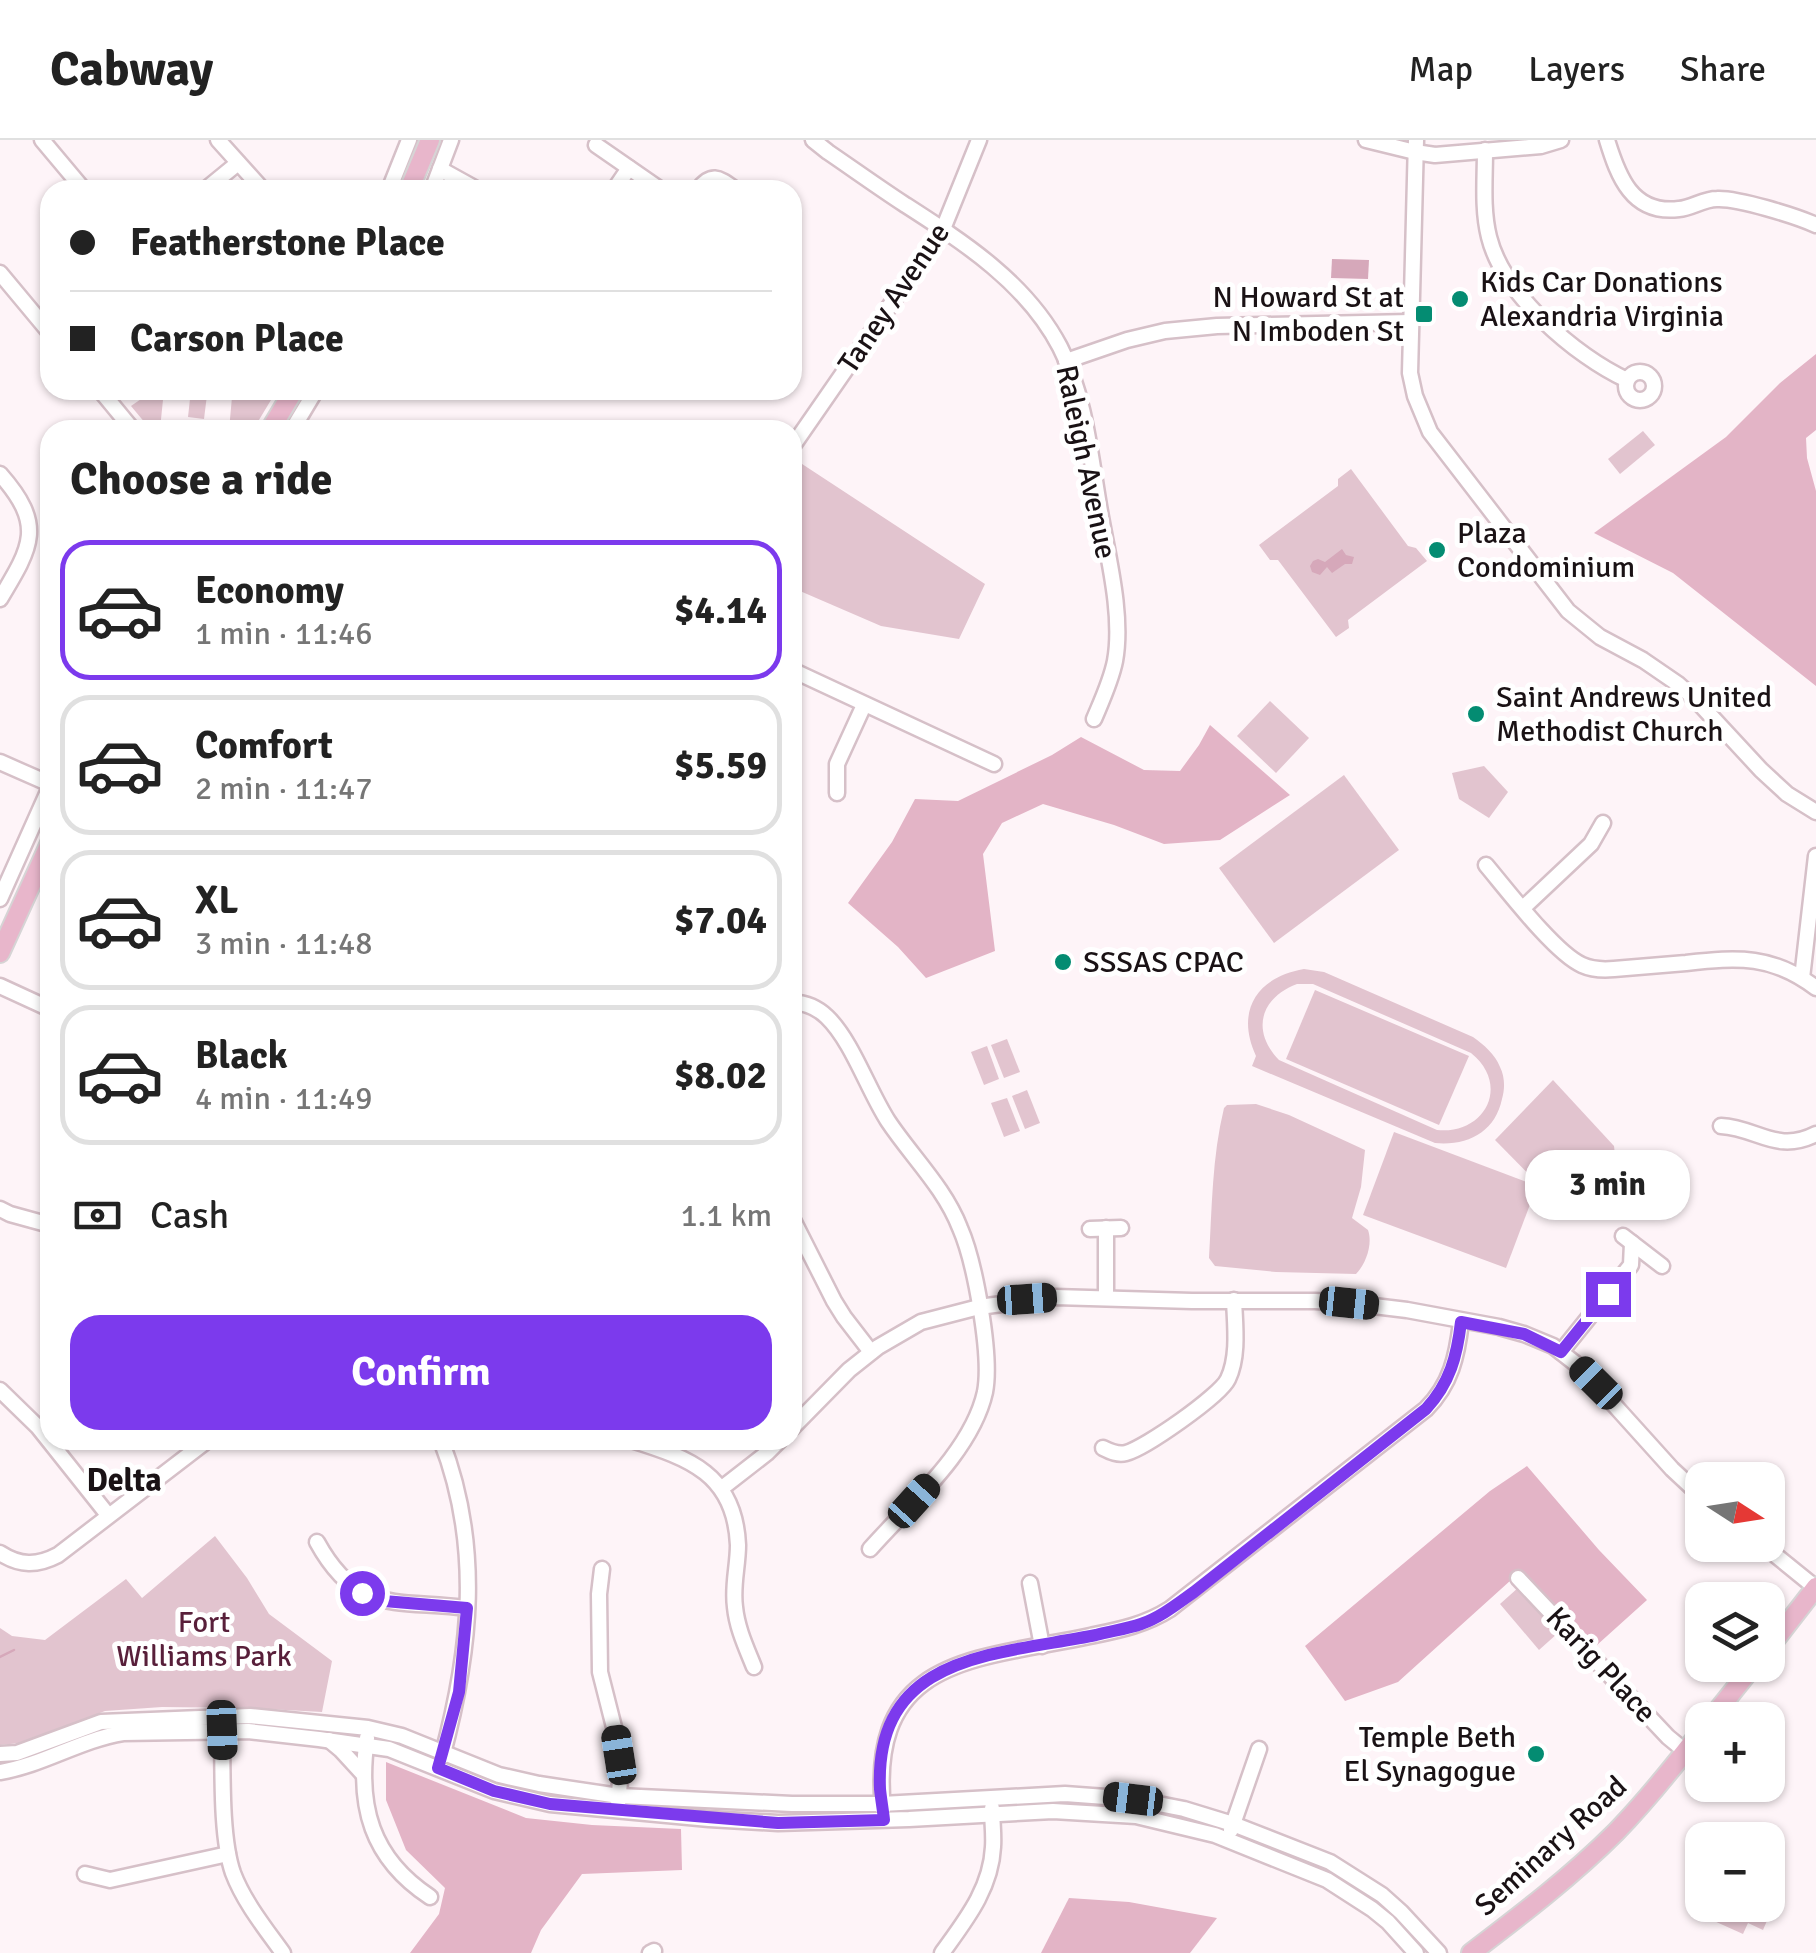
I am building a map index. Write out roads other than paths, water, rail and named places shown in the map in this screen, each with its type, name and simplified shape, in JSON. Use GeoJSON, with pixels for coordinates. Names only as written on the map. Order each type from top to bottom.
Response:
{"type":"FeatureCollection","features":[{"type":"Feature","properties":{"kind":"main road"},"geometry":{"type":"LineString","coordinates":[[413,180],[430,140]]}},
{"type":"Feature","properties":{"kind":"main road"},"geometry":{"type":"LineString","coordinates":[[0,953],[40,866]]}},
{"type":"Feature","properties":{"kind":"main road"},"geometry":{"type":"LineString","coordinates":[[1785,1627],[1816,1588]]}},
{"type":"Feature","properties":{"kind":"main road"},"geometry":{"type":"LineString","coordinates":[[1724,1702],[1740,1682]]}},
{"type":"Feature","properties":{"kind":"main road","name":"Seminary Road"},"geometry":{"type":"LineString","coordinates":[[1471,1953],[1593,1853],[1685,1752]]}},
{"type":"Feature","properties":{"kind":"street"},"geometry":{"type":"LineString","coordinates":[[42,140],[76,180]]}},
{"type":"Feature","properties":{"kind":"street"},"geometry":{"type":"LineString","coordinates":[[218,140],[253,180]]}},
{"type":"Feature","properties":{"kind":"street"},"geometry":{"type":"LineString","coordinates":[[393,180],[409,140]]}},
{"type":"Feature","properties":{"kind":"street"},"geometry":{"type":"LineString","coordinates":[[436,180],[451,140]]}},
{"type":"Feature","properties":{"kind":"street","name":"Raleigh Avenue"},"geometry":{"type":"LineString","coordinates":[[813,140],[998,270],[1048,328],[1066,361],[1086,434],[1116,618],[1112,675],[1094,719]]}},
{"type":"Feature","properties":{"kind":"street","name":"Taney Avenue"},"geometry":{"type":"LineString","coordinates":[[802,433],[944,229],[979,140]]}},
{"type":"Feature","properties":{"kind":"street"},"geometry":{"type":"LineString","coordinates":[[1366,140],[1451,154],[1542,146],[1561,140]]}},
{"type":"Feature","properties":{"kind":"street"},"geometry":{"type":"LineString","coordinates":[[1607,140],[1620,180],[1651,206],[1678,209],[1721,199],[1816,225]]}},
{"type":"Feature","properties":{"kind":"street"},"geometry":{"type":"LineString","coordinates":[[596,146],[646,180]]}},
{"type":"Feature","properties":{"kind":"street"},"geometry":{"type":"LineString","coordinates":[[1415,146],[1412,384],[1430,432],[1568,611],[1600,636],[1678,684],[1776,785],[1816,812]]}},
{"type":"Feature","properties":{"kind":"street"},"geometry":{"type":"LineString","coordinates":[[1485,150],[1486,225],[1496,262],[1538,313],[1586,358],[1628,380]]}},
{"type":"Feature","properties":{"kind":"street"},"geometry":{"type":"LineString","coordinates":[[218,180],[238,164]]}},
{"type":"Feature","properties":{"kind":"street"},"geometry":{"type":"LineString","coordinates":[[621,180],[629,168]]}},
{"type":"Feature","properties":{"kind":"street"},"geometry":{"type":"LineString","coordinates":[[440,169],[460,180]]}},
{"type":"Feature","properties":{"kind":"street"},"geometry":{"type":"LineString","coordinates":[[0,274],[40,321]]}},
{"type":"Feature","properties":{"kind":"street"},"geometry":{"type":"LineString","coordinates":[[1066,361],[1165,330],[1411,322]]}},
{"type":"Feature","properties":{"kind":"street"},"geometry":{"type":"LineString","coordinates":[[108,400],[125,420]]}},
{"type":"Feature","properties":{"kind":"street"},"geometry":{"type":"LineString","coordinates":[[0,474],[21,501],[28,520],[28,547],[0,600]]}},
{"type":"Feature","properties":{"kind":"street"},"geometry":{"type":"LineString","coordinates":[[802,675],[994,764]]}},
{"type":"Feature","properties":{"kind":"street"},"geometry":{"type":"LineString","coordinates":[[837,793],[837,764],[864,705]]}},
{"type":"Feature","properties":{"kind":"street"},"geometry":{"type":"LineString","coordinates":[[0,762],[40,781]]}},
{"type":"Feature","properties":{"kind":"street"},"geometry":{"type":"LineString","coordinates":[[0,900],[40,809]]}},
{"type":"Feature","properties":{"kind":"street"},"geometry":{"type":"LineString","coordinates":[[1523,908],[1591,844],[1604,823]]}},
{"type":"Feature","properties":{"kind":"street"},"geometry":{"type":"LineString","coordinates":[[1802,978],[1816,856]]}},
{"type":"Feature","properties":{"kind":"street"},"geometry":{"type":"LineString","coordinates":[[1486,864],[1564,953],[1590,968],[1736,958],[1768,962],[1816,988]]}},
{"type":"Feature","properties":{"kind":"street"},"geometry":{"type":"LineString","coordinates":[[0,986],[40,1004]]}},
{"type":"Feature","properties":{"kind":"street"},"geometry":{"type":"LineString","coordinates":[[802,1004],[812,1006],[834,1025],[888,1120],[946,1200],[967,1247],[987,1363],[985,1390],[961,1447],[870,1549]]}},
{"type":"Feature","properties":{"kind":"street"},"geometry":{"type":"LineString","coordinates":[[1721,1126],[1735,1126],[1783,1143],[1816,1134]]}},
{"type":"Feature","properties":{"kind":"street"},"geometry":{"type":"LineString","coordinates":[[0,1209],[40,1222]]}},
{"type":"Feature","properties":{"kind":"street"},"geometry":{"type":"LineString","coordinates":[[1106,1228],[1106,1298]]}},
{"type":"Feature","properties":{"kind":"street"},"geometry":{"type":"LineString","coordinates":[[802,1238],[834,1301],[871,1352]]}},
{"type":"Feature","properties":{"kind":"street"},"geometry":{"type":"LineString","coordinates":[[1561,1352],[1631,1265],[1657,1263],[1627,1240],[1631,1265]]}},
{"type":"Feature","properties":{"kind":"street"},"geometry":{"type":"LineString","coordinates":[[802,1418],[849,1370],[910,1327],[979,1307],[1027,1299],[1106,1298],[1349,1303],[1407,1310],[1524,1334],[1561,1352],[1596,1383],[1685,1482]]}},
{"type":"Feature","properties":{"kind":"street"},"geometry":{"type":"LineString","coordinates":[[1103,1448],[1123,1454],[1135,1449],[1223,1389],[1233,1361],[1234,1300]]}},
{"type":"Feature","properties":{"kind":"street"},"geometry":{"type":"LineString","coordinates":[[883,1812],[881,1778],[886,1739],[896,1713],[913,1690],[931,1676],[968,1661],[1143,1624],[1170,1609],[1426,1409],[1451,1372],[1461,1322]]}},
{"type":"Feature","properties":{"kind":"street"},"geometry":{"type":"LineString","coordinates":[[0,1390],[40,1430]]}},
{"type":"Feature","properties":{"kind":"street"},"geometry":{"type":"LineString","coordinates":[[56,1450],[108,1515]]}},
{"type":"Feature","properties":{"kind":"street"},"geometry":{"type":"LineString","coordinates":[[0,1553],[21,1563],[42,1562],[58,1555],[195,1450]]}},
{"type":"Feature","properties":{"kind":"street"},"geometry":{"type":"LineString","coordinates":[[438,1768],[459,1692],[467,1608],[466,1542],[447,1450]]}},
{"type":"Feature","properties":{"kind":"street"},"geometry":{"type":"LineString","coordinates":[[656,1450],[697,1466],[722,1488],[736,1525],[736,1614],[754,1667]]}},
{"type":"Feature","properties":{"kind":"street"},"geometry":{"type":"LineString","coordinates":[[722,1488],[771,1450]]}},
{"type":"Feature","properties":{"kind":"street"},"geometry":{"type":"LineString","coordinates":[[316,1542],[346,1583],[362,1593],[384,1601],[467,1608]]}},
{"type":"Feature","properties":{"kind":"street"},"geometry":{"type":"LineString","coordinates":[[1784,1562],[1816,1588]]}},
{"type":"Feature","properties":{"kind":"street"},"geometry":{"type":"LineString","coordinates":[[602,1569],[600,1672],[621,1769],[618,1803]]}},
{"type":"Feature","properties":{"kind":"street","name":"Karig Place"},"geometry":{"type":"LineString","coordinates":[[1518,1578],[1685,1750]]}},
{"type":"Feature","properties":{"kind":"street"},"geometry":{"type":"LineString","coordinates":[[1030,1583],[1042,1646]]}},
{"type":"Feature","properties":{"kind":"street"},"geometry":{"type":"LineString","coordinates":[[0,1772],[104,1736],[222,1723],[250,1716],[368,1728],[402,1736],[499,1774],[618,1803],[778,1823],[991,1798],[1106,1796],[1167,1806],[1233,1824],[1330,1862],[1360,1879],[1402,1912],[1439,1953]]}},
{"type":"Feature","properties":{"kind":"street"},"geometry":{"type":"LineString","coordinates":[[0,1754],[33,1747],[101,1722],[222,1723],[248,1731],[388,1749],[494,1791],[550,1804],[618,1803]]}},
{"type":"Feature","properties":{"kind":"street"},"geometry":{"type":"LineString","coordinates":[[222,1723],[228,1854],[234,1876],[283,1953]]}},
{"type":"Feature","properties":{"kind":"street"},"geometry":{"type":"LineString","coordinates":[[368,1728],[363,1774],[374,1834],[385,1855],[408,1882],[430,1896]]}},
{"type":"Feature","properties":{"kind":"street"},"geometry":{"type":"LineString","coordinates":[[328,1740],[363,1774]]}},
{"type":"Feature","properties":{"kind":"street"},"geometry":{"type":"LineString","coordinates":[[1228,1840],[1259,1749]]}},
{"type":"Feature","properties":{"kind":"street"},"geometry":{"type":"LineString","coordinates":[[942,1953],[986,1882],[994,1846],[991,1798]]}},
{"type":"Feature","properties":{"kind":"street"},"geometry":{"type":"LineString","coordinates":[[883,1812],[992,1816],[1053,1810],[1108,1812],[1161,1821],[1228,1840],[1327,1880],[1388,1922],[1416,1953]]}},
{"type":"Feature","properties":{"kind":"street"},"geometry":{"type":"LineString","coordinates":[[85,1874],[110,1880],[228,1854]]}},
{"type":"Feature","properties":{"kind":"waterway"},"geometry":{"type":"LineString","coordinates":[[0,1657],[14,1650]]}},
{"type":"Feature","properties":{"kind":"place","name":"Kids Car Donations Alexandria Virginia"},"geometry":{"type":"Point","coordinates":[1460,299]}},
{"type":"Feature","properties":{"kind":"place","name":"N Howard St at N Imboden St"},"geometry":{"type":"Point","coordinates":[1424,314]}},
{"type":"Feature","properties":{"kind":"place","name":"Plaza Condominium"},"geometry":{"type":"Point","coordinates":[1437,550]}},
{"type":"Feature","properties":{"kind":"place","name":"Saint Andrews United Methodist Church"},"geometry":{"type":"Point","coordinates":[1476,714]}},
{"type":"Feature","properties":{"kind":"place","name":"SSSAS CPAC"},"geometry":{"type":"Point","coordinates":[1063,962]}},
{"type":"Feature","properties":{"kind":"place","name":"Temple Beth El Synagogue"},"geometry":{"type":"Point","coordinates":[1536,1754]}},
{"type":"Feature","properties":{"kind":"district","name":"Delta"},"geometry":{"type":"Point","coordinates":[124,1480]}},
{"type":"Feature","properties":{"kind":"park label","name":"Fort Williams Park"},"geometry":{"type":"Point","coordinates":[204,1639]}}]}
